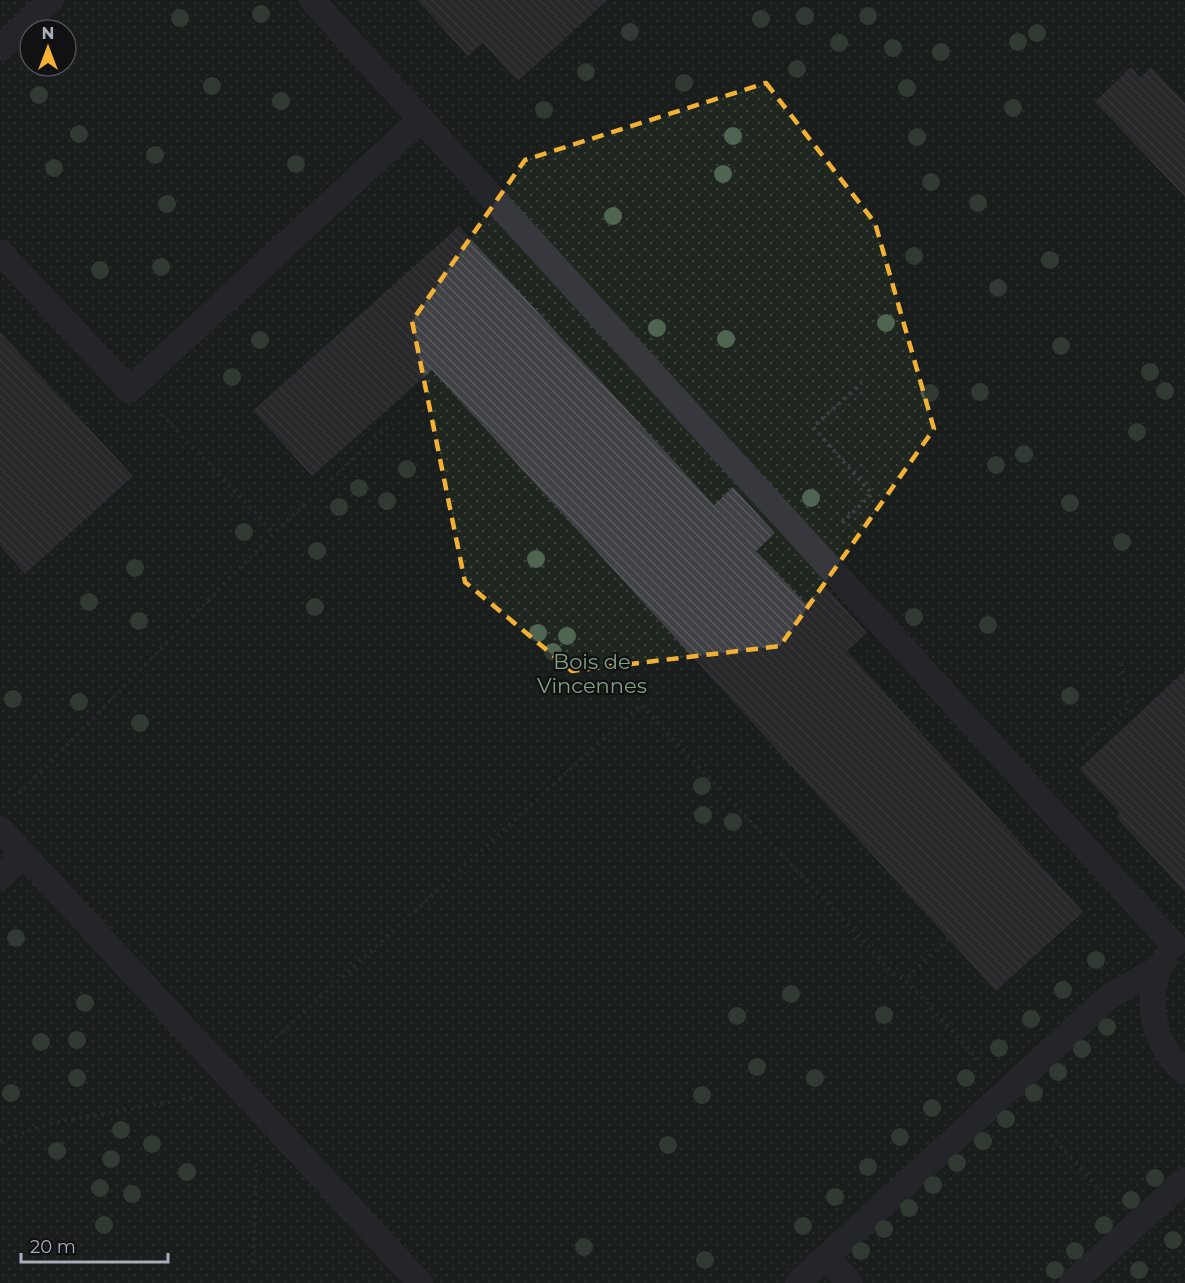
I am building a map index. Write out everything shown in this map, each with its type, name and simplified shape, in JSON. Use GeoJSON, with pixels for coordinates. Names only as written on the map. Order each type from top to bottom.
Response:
{"type":"FeatureCollection","features":[{"type":"Feature","properties":{"kind":"lane"},"geometry":{"type":"LineString","coordinates":[[0,48],[51,0]]}},
{"type":"Feature","properties":{"kind":"lane"},"geometry":{"type":"LineString","coordinates":[[312,0],[1035,793],[1179,940],[1158,969],[1152,996],[1154,1023],[1164,1048],[1185,1071]]}},
{"type":"Feature","properties":{"kind":"lane"},"geometry":{"type":"LineString","coordinates":[[0,252],[129,390],[421,119]]}},
{"type":"Feature","properties":{"kind":"lane"},"geometry":{"type":"LineString","coordinates":[[0,829],[420,1283]]}},
{"type":"Feature","properties":{"kind":"lane"},"geometry":{"type":"LineString","coordinates":[[0,877],[23,855]]}},
{"type":"Feature","properties":{"kind":"lane"},"geometry":{"type":"LineString","coordinates":[[798,1283],[1110,996],[1158,969]]}},
{"type":"Feature","properties":{"kind":"lane"},"geometry":{"type":"LineString","coordinates":[[1072,1283],[1185,1180]]}},
{"type":"Feature","properties":{"kind":"lane"},"geometry":{"type":"LineString","coordinates":[[826,1257],[850,1283]]}},
{"type":"Feature","properties":{"kind":"path"},"geometry":{"type":"LineString","coordinates":[[813,550],[873,494],[813,427],[862,384]]}},
{"type":"Feature","properties":{"kind":"path"},"geometry":{"type":"LineString","coordinates":[[134,385],[274,533]]}},
{"type":"Feature","properties":{"kind":"path"},"geometry":{"type":"LineString","coordinates":[[14,799],[274,533],[392,423]]}},
{"type":"Feature","properties":{"kind":"path"},"geometry":{"type":"LineString","coordinates":[[1035,793],[1128,707],[1121,662]]}},
{"type":"Feature","properties":{"kind":"path"},"geometry":{"type":"LineString","coordinates":[[250,1061],[641,705],[894,974],[905,980]]}},
{"type":"Feature","properties":{"kind":"path"},"geometry":{"type":"LineString","coordinates":[[0,1141],[52,1124],[206,1096]]}},
{"type":"Feature","properties":{"kind":"path"},"geometry":{"type":"LineString","coordinates":[[253,1263],[256,1158]]}},
{"type":"Feature","properties":{"kind":"highlighted area"},"geometry":{"type":"Polygon","coordinates":[[[766,83],[875,223],[934,429],[780,646],[572,671],[465,582],[412,321],[525,160],[766,83]]]}},
{"type":"Feature","properties":{"kind":"green space","name":"Bois de Vincennes"},"geometry":{"type":"Polygon","coordinates":[[[0,0],[1185,0],[1185,1283],[0,1283],[0,0]]]}},
{"type":"Feature","properties":{"kind":"building"},"geometry":{"type":"Polygon","coordinates":[[[417,0],[607,0],[518,81],[483,43],[468,56],[417,0]]]}},
{"type":"Feature","properties":{"kind":"building"},"geometry":{"type":"Polygon","coordinates":[[[1131,67],[1140,78],[1151,67],[1185,103],[1185,197],[1095,102],[1131,67]]]}},
{"type":"Feature","properties":{"kind":"building"},"geometry":{"type":"Polygon","coordinates":[[[459,226],[714,505],[733,487],[775,533],[756,551],[806,604],[825,586],[867,633],[847,651],[1083,912],[996,991],[432,370],[312,476],[253,411],[459,226]]]}},
{"type":"Feature","properties":{"kind":"building"},"geometry":{"type":"Polygon","coordinates":[[[0,332],[133,476],[25,574],[0,546],[0,332]]]}},
{"type":"Feature","properties":{"kind":"building"},"geometry":{"type":"Polygon","coordinates":[[[1185,671],[1185,892],[1116,817],[1120,813],[1079,769],[1185,671]]]}}]}
